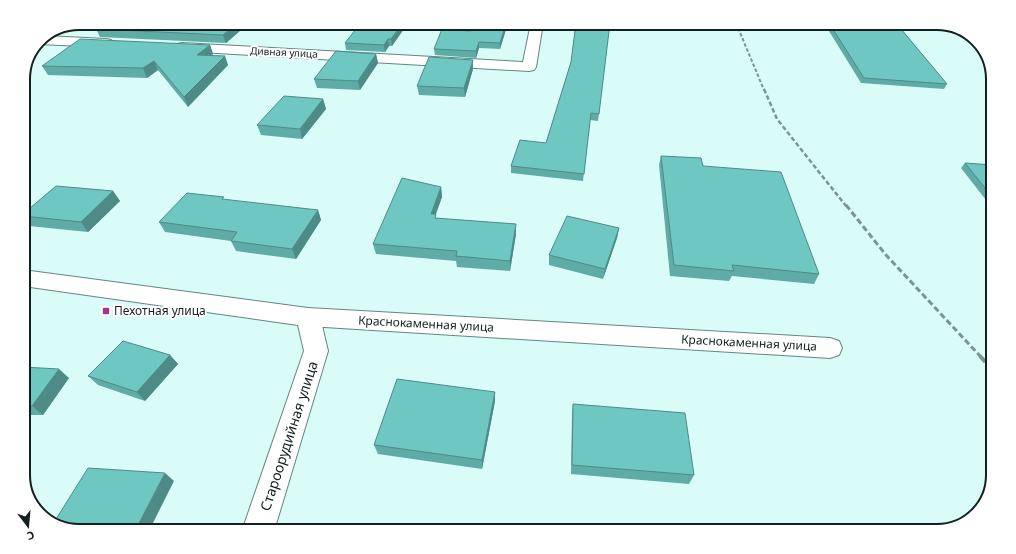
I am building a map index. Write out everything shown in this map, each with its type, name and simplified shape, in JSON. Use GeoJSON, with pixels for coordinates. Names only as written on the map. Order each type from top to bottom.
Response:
{"type":"FeatureCollection","features":[{"type":"Feature","properties":{"kind":"street","name":"Дивная улица"},"geometry":{"type":"LineString","coordinates":[[172,46],[529,66],[536,30]]}},
{"type":"Feature","properties":{"kind":"street"},"geometry":{"type":"LineString","coordinates":[[49,40],[117,44]]}},
{"type":"Feature","properties":{"kind":"street","name":"Краснокаменная улица"},"geometry":{"type":"LineString","coordinates":[[30,279],[308,317],[830,348]]}},
{"type":"Feature","properties":{"kind":"street","name":"Староорудийная улица"},"geometry":{"type":"LineString","coordinates":[[260,524],[316,351],[308,317]]}},
{"type":"Feature","properties":{"kind":"building"},"geometry":{"type":"Polygon","coordinates":[[[117,30],[229,30],[223,35],[117,30]]]}},
{"type":"Feature","properties":{"kind":"building"},"geometry":{"type":"Polygon","coordinates":[[[355,30],[398,30],[384,45],[345,43],[355,30]]]}},
{"type":"Feature","properties":{"kind":"building"},"geometry":{"type":"Polygon","coordinates":[[[442,30],[504,30],[500,43],[479,42],[476,51],[434,49],[442,30]]]}},
{"type":"Feature","properties":{"kind":"building"},"geometry":{"type":"Polygon","coordinates":[[[575,30],[609,30],[599,114],[591,113],[584,174],[511,166],[520,140],[546,143],[571,62],[575,30]]]}},
{"type":"Feature","properties":{"kind":"building"},"geometry":{"type":"Polygon","coordinates":[[[833,30],[902,30],[947,84],[864,78],[833,30]]]}},
{"type":"Feature","properties":{"kind":"building"},"geometry":{"type":"Polygon","coordinates":[[[80,39],[210,45],[197,55],[225,56],[184,97],[154,61],[143,68],[42,66],[80,39]]]}},
{"type":"Feature","properties":{"kind":"building"},"geometry":{"type":"Polygon","coordinates":[[[336,51],[376,54],[358,81],[314,79],[336,51]]]}},
{"type":"Feature","properties":{"kind":"building"},"geometry":{"type":"Polygon","coordinates":[[[429,57],[473,60],[464,88],[417,86],[429,57]]]}},
{"type":"Feature","properties":{"kind":"building"},"geometry":{"type":"Polygon","coordinates":[[[284,96],[323,99],[300,129],[257,125],[284,96]]]}},
{"type":"Feature","properties":{"kind":"building"},"geometry":{"type":"Polygon","coordinates":[[[661,156],[701,158],[703,166],[781,172],[819,274],[732,265],[734,271],[674,265],[661,156]]]}},
{"type":"Feature","properties":{"kind":"building"},"geometry":{"type":"Polygon","coordinates":[[[965,163],[986,164],[986,189],[965,163]]]}},
{"type":"Feature","properties":{"kind":"building"},"geometry":{"type":"Polygon","coordinates":[[[402,178],[441,187],[431,214],[436,214],[435,218],[516,224],[510,261],[456,256],[457,251],[373,244],[402,178]]]}},
{"type":"Feature","properties":{"kind":"building"},"geometry":{"type":"Polygon","coordinates":[[[56,186],[113,191],[81,222],[30,217],[30,208],[56,186]]]}},
{"type":"Feature","properties":{"kind":"building"},"geometry":{"type":"Polygon","coordinates":[[[187,193],[224,197],[222,199],[318,210],[292,249],[231,241],[237,232],[159,222],[187,193]]]}},
{"type":"Feature","properties":{"kind":"building"},"geometry":{"type":"Polygon","coordinates":[[[567,216],[619,228],[605,269],[549,255],[567,216]]]}},
{"type":"Feature","properties":{"kind":"building"},"geometry":{"type":"Polygon","coordinates":[[[123,341],[170,355],[137,392],[88,376],[123,341]]]}},
{"type":"Feature","properties":{"kind":"building"},"geometry":{"type":"Polygon","coordinates":[[[30,367],[59,369],[32,406],[30,406],[30,367]]]}},
{"type":"Feature","properties":{"kind":"building"},"geometry":{"type":"Polygon","coordinates":[[[397,379],[495,392],[482,460],[374,445],[397,379]]]}},
{"type":"Feature","properties":{"kind":"building"},"geometry":{"type":"Polygon","coordinates":[[[573,404],[685,413],[694,475],[572,465],[573,404]]]}},
{"type":"Feature","properties":{"kind":"building"},"geometry":{"type":"Polygon","coordinates":[[[88,468],[165,473],[139,524],[79,524],[70,523],[57,518],[88,468]]]}},
{"type":"Feature","properties":{"kind":"railway"},"geometry":{"type":"LineString","coordinates":[[739,30],[764,90]]}},
{"type":"Feature","properties":{"kind":"railway"},"geometry":{"type":"LineString","coordinates":[[764,89],[777,119],[846,206]]}},
{"type":"Feature","properties":{"kind":"railway"},"geometry":{"type":"LineString","coordinates":[[846,205],[886,255],[981,357]]}},
{"type":"Feature","properties":{"kind":"railway"},"geometry":{"type":"LineString","coordinates":[[980,356],[986,362]]}},
{"type":"Feature","properties":{"kind":"place","name":"Пехотная улица"},"geometry":{"type":"Point","coordinates":[106,311]}}]}
